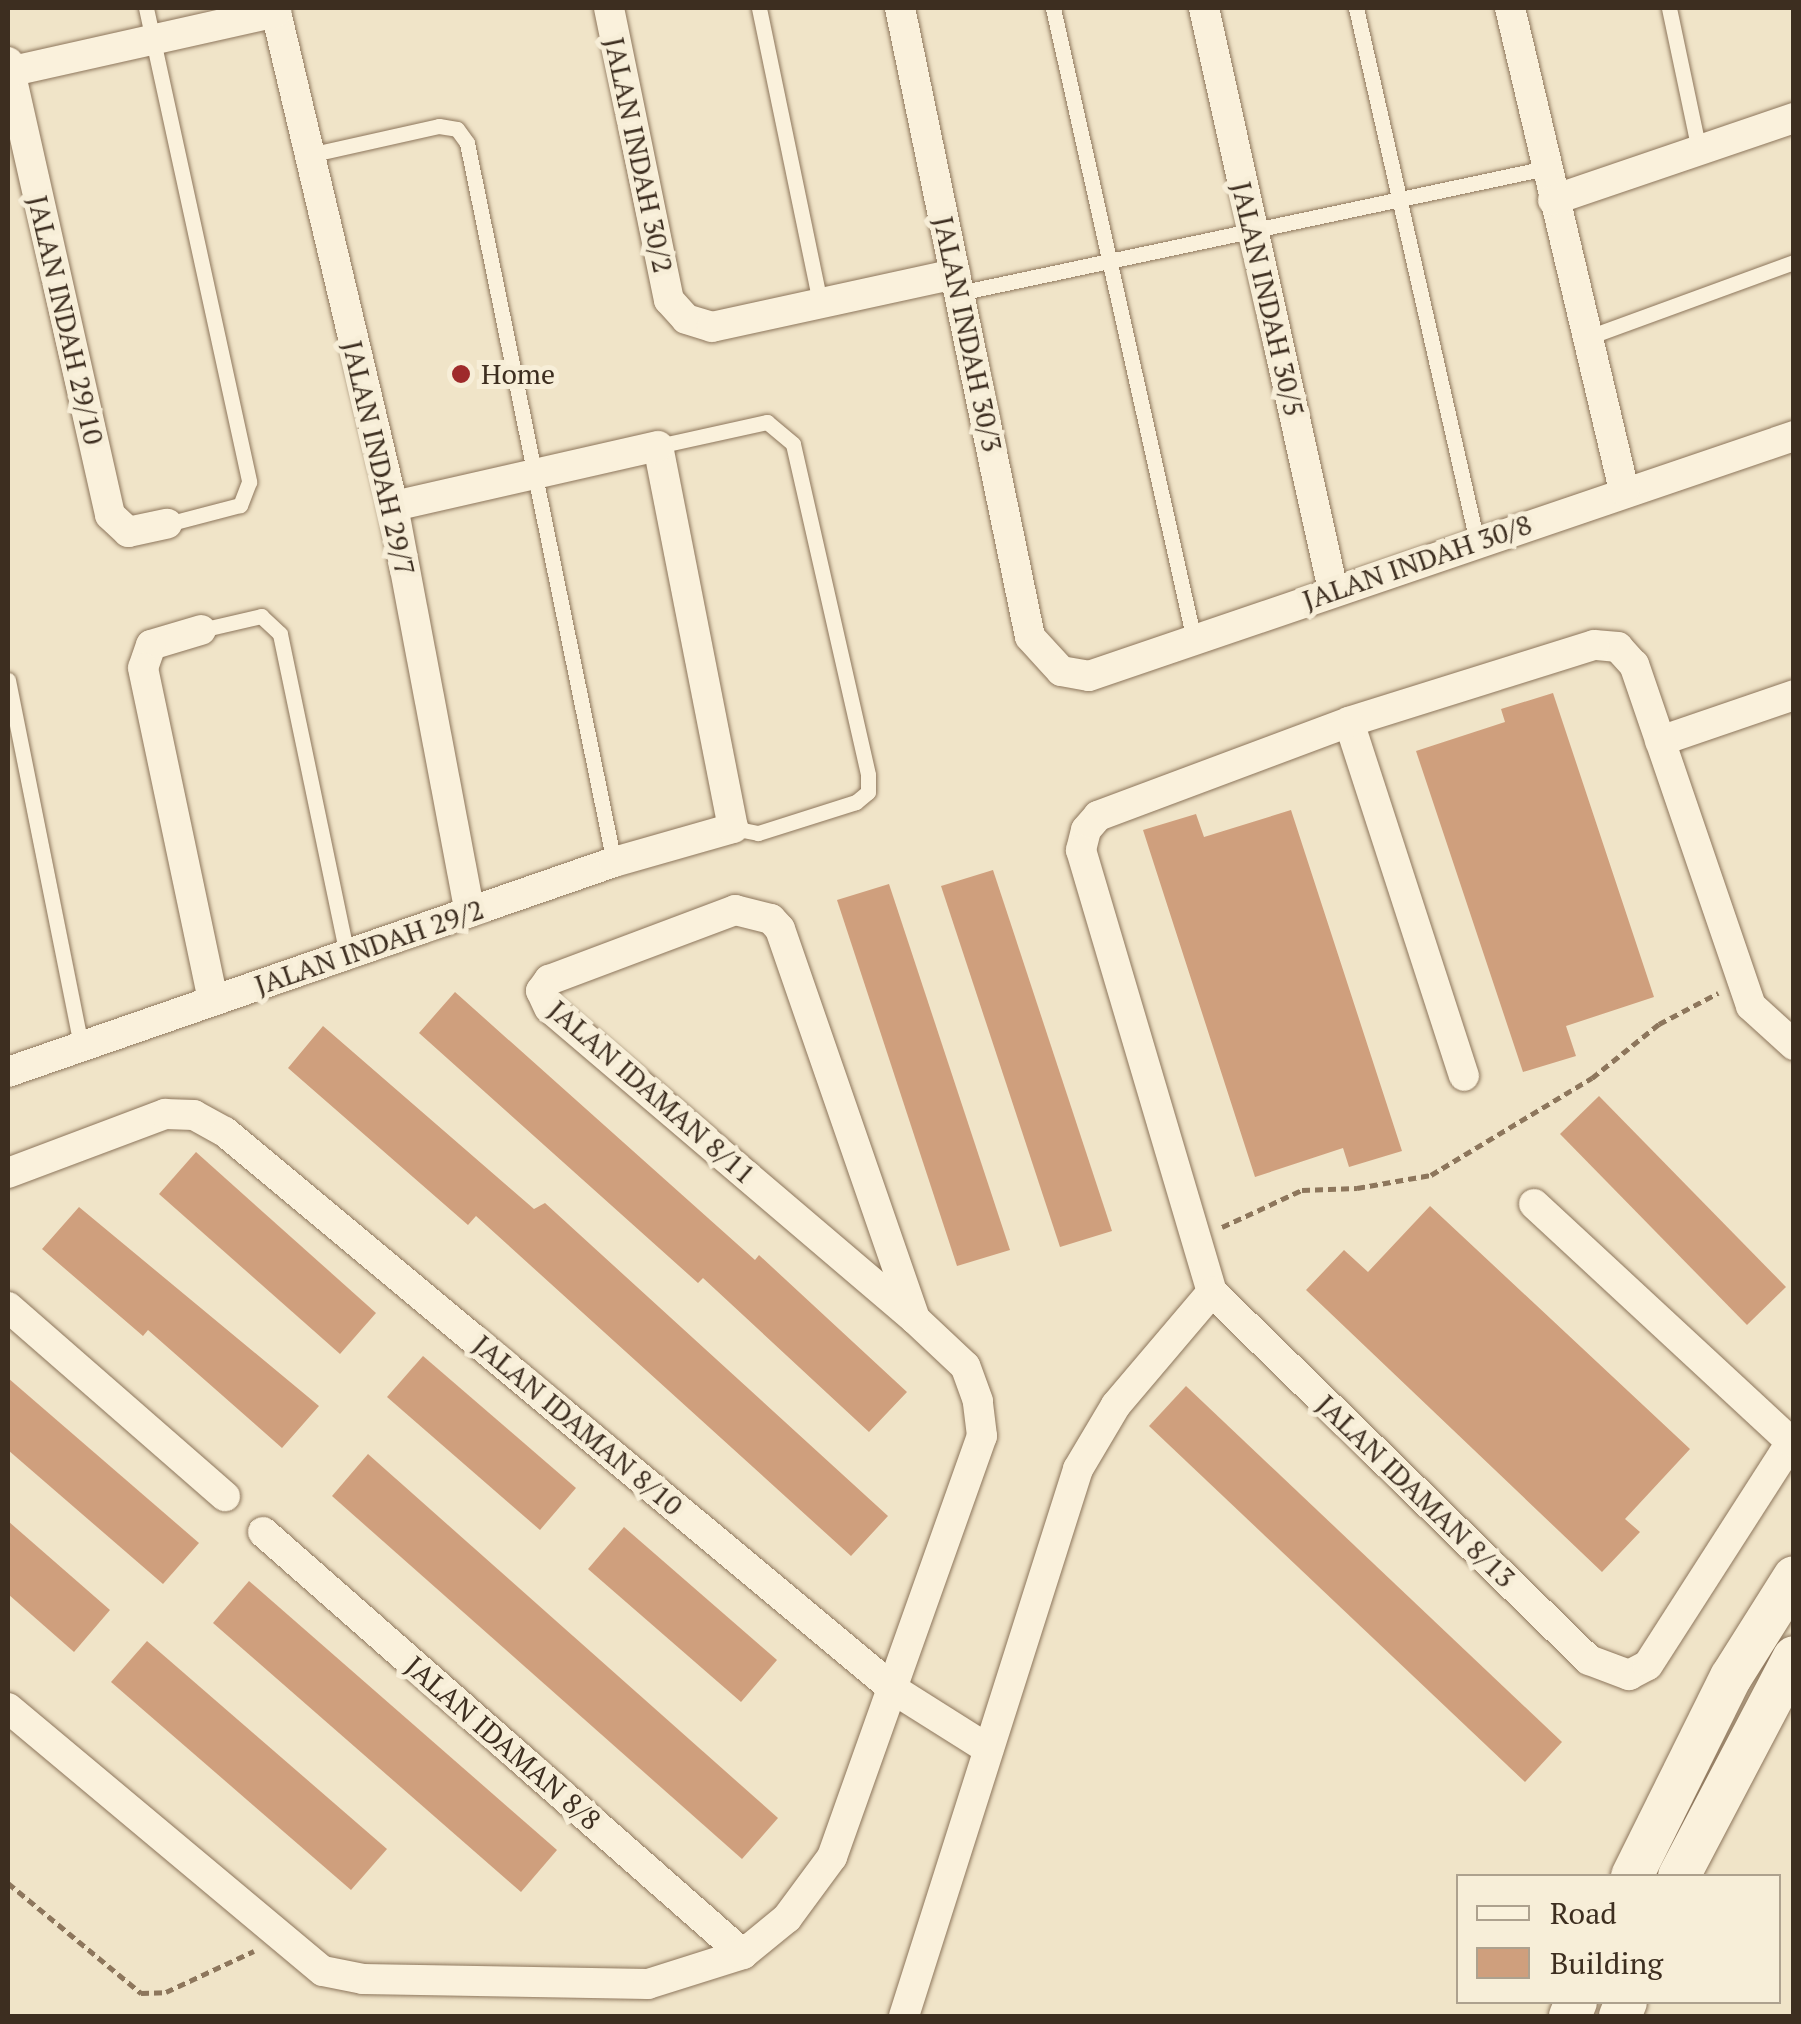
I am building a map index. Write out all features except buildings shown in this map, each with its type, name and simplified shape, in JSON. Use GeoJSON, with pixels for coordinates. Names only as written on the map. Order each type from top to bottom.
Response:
{"type":"FeatureCollection","features":[{"type":"Feature","properties":{"kind":"main road"},"geometry":{"type":"LineString","coordinates":[[1633,1874],[1730,1677],[1794,1577]]}},
{"type":"Feature","properties":{"kind":"main road"},"geometry":{"type":"LineString","coordinates":[[1680,1874],[1794,1656]]}},
{"type":"Feature","properties":{"kind":"street","name":"JALAN INDAH 30/2"},"geometry":{"type":"LineString","coordinates":[[609,8],[669,300],[686,319],[712,327],[820,303],[957,283]]}},
{"type":"Feature","properties":{"kind":"street","name":"JALAN INDAH 30/3"},"geometry":{"type":"LineString","coordinates":[[900,8],[1030,637],[1044,656]]}},
{"type":"Feature","properties":{"kind":"street","name":"JALAN INDAH 30/5"},"geometry":{"type":"LineString","coordinates":[[1204,8],[1333,590]]}},
{"type":"Feature","properties":{"kind":"street"},"geometry":{"type":"LineString","coordinates":[[1510,8],[1584,338],[1624,491]]}},
{"type":"Feature","properties":{"kind":"street"},"geometry":{"type":"LineString","coordinates":[[8,68],[153,40],[276,10]]}},
{"type":"Feature","properties":{"kind":"street","name":"JALAN INDAH 29/7"},"geometry":{"type":"LineString","coordinates":[[276,10],[392,506],[470,912]]}},
{"type":"Feature","properties":{"kind":"street","name":"JALAN INDAH 29/10"},"geometry":{"type":"LineString","coordinates":[[8,68],[110,515],[128,532],[167,524]]}},
{"type":"Feature","properties":{"kind":"street"},"geometry":{"type":"LineString","coordinates":[[1553,200],[1794,118]]}},
{"type":"Feature","properties":{"kind":"street","name":"JALAN INDAH 30/8"},"geometry":{"type":"LineString","coordinates":[[1044,656],[1061,671],[1089,676],[1794,436]]}},
{"type":"Feature","properties":{"kind":"street"},"geometry":{"type":"LineString","coordinates":[[392,506],[658,446],[733,828]]}},
{"type":"Feature","properties":{"kind":"street"},"geometry":{"type":"LineString","coordinates":[[201,630],[151,645],[142,668],[212,1001]]}},
{"type":"Feature","properties":{"kind":"street"},"geometry":{"type":"LineString","coordinates":[[904,2016],[1078,1469],[1116,1405],[1212,1292],[1081,850],[1086,830],[1098,816],[1349,722],[1594,645],[1618,647],[1634,664],[1751,1006],[1794,1045]]}},
{"type":"Feature","properties":{"kind":"street"},"geometry":{"type":"LineString","coordinates":[[1660,741],[1794,695]]}},
{"type":"Feature","properties":{"kind":"street"},"geometry":{"type":"LineString","coordinates":[[1349,722],[1464,1076]]}},
{"type":"Feature","properties":{"kind":"street","name":"JALAN INDAH 29/2"},"geometry":{"type":"LineString","coordinates":[[8,1072],[614,862],[733,828]]}},
{"type":"Feature","properties":{"kind":"street","name":"JALAN IDAMAN 8/11"},"geometry":{"type":"LineString","coordinates":[[896,1691],[982,1436],[978,1401],[965,1366],[916,1319],[548,1008],[541,991],[549,980],[735,910],[771,919],[780,928],[916,1319]]}},
{"type":"Feature","properties":{"kind":"street","name":"JALAN IDAMAN 8/10"},"geometry":{"type":"LineString","coordinates":[[8,1173],[166,1114],[194,1115],[226,1132],[896,1691],[988,1749]]}},
{"type":"Feature","properties":{"kind":"street"},"geometry":{"type":"LineString","coordinates":[[1534,1204],[1792,1440]]}},
{"type":"Feature","properties":{"kind":"street","name":"JALAN IDAMAN 8/13"},"geometry":{"type":"LineString","coordinates":[[1212,1292],[1588,1660],[1630,1675],[1666,1645],[1792,1440]]}},
{"type":"Feature","properties":{"kind":"street"},"geometry":{"type":"LineString","coordinates":[[8,1307],[225,1496]]}},
{"type":"Feature","properties":{"kind":"street","name":"JALAN IDAMAN 8/8"},"geometry":{"type":"LineString","coordinates":[[263,1532],[743,1954]]}},
{"type":"Feature","properties":{"kind":"street"},"geometry":{"type":"LineString","coordinates":[[8,1708],[323,1971],[363,1979],[648,1984],[743,1954],[787,1918],[832,1858],[896,1691]]}},
{"type":"Feature","properties":{"kind":"lane"},"geometry":{"type":"LineString","coordinates":[[146,8],[249,482],[240,505],[167,524]]}},
{"type":"Feature","properties":{"kind":"lane"},"geometry":{"type":"LineString","coordinates":[[758,8],[820,303]]}},
{"type":"Feature","properties":{"kind":"lane"},"geometry":{"type":"LineString","coordinates":[[1054,8],[1106,262],[1194,640]]}},
{"type":"Feature","properties":{"kind":"lane"},"geometry":{"type":"LineString","coordinates":[[1356,8],[1477,542]]}},
{"type":"Feature","properties":{"kind":"lane"},"geometry":{"type":"LineString","coordinates":[[1669,8],[1699,150]]}},
{"type":"Feature","properties":{"kind":"lane"},"geometry":{"type":"LineString","coordinates":[[309,155],[439,126],[463,135],[614,862]]}},
{"type":"Feature","properties":{"kind":"lane"},"geometry":{"type":"LineString","coordinates":[[957,283],[1106,262],[1546,168]]}},
{"type":"Feature","properties":{"kind":"lane"},"geometry":{"type":"LineString","coordinates":[[1584,338],[1794,262]]}},
{"type":"Feature","properties":{"kind":"lane"},"geometry":{"type":"LineString","coordinates":[[658,446],[767,422],[793,444],[868,775],[868,792],[856,802],[758,833],[733,828]]}},
{"type":"Feature","properties":{"kind":"lane"},"geometry":{"type":"LineString","coordinates":[[201,630],[261,616],[276,626],[347,955]]}},
{"type":"Feature","properties":{"kind":"lane"},"geometry":{"type":"LineString","coordinates":[[8,680],[81,1046]]}},
{"type":"Feature","properties":{"kind":"path"},"geometry":{"type":"LineString","coordinates":[[1196,1238],[1302,1190],[1357,1188],[1431,1175],[1592,1078],[1659,1024],[1742,980]]}},
{"type":"Feature","properties":{"kind":"path"},"geometry":{"type":"LineString","coordinates":[[8,1882],[141,1994],[166,1992],[279,1938]]}},
{"type":"Feature","properties":{"kind":"place","name":"Home"},"geometry":{"type":"Point","coordinates":[461,374]}}]}
